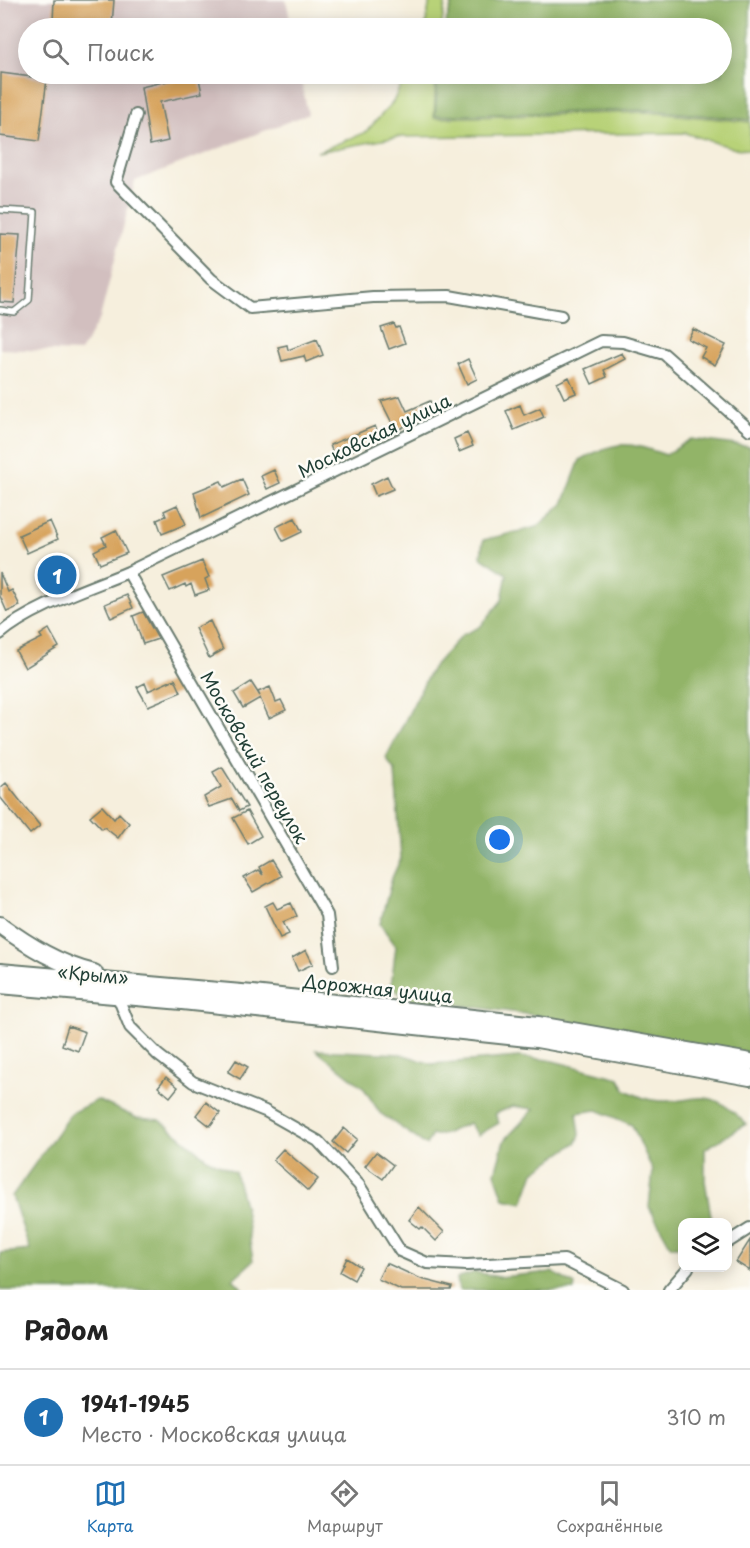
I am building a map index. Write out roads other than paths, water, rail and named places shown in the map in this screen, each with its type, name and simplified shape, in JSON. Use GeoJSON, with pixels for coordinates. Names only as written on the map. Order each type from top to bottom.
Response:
{"type":"FeatureCollection","features":[{"type":"Feature","properties":{"kind":"main road"},"geometry":{"type":"LineString","coordinates":[[0,925],[31,947],[71,967],[153,986]]}},
{"type":"Feature","properties":{"kind":"main road","name":"Дорожная улица"},"geometry":{"type":"LineString","coordinates":[[0,972],[253,994],[549,1027],[750,1062]]}},
{"type":"Feature","properties":{"kind":"main road","name":"«Крым»"},"geometry":{"type":"LineString","coordinates":[[0,985],[182,1001]]}},
{"type":"Feature","properties":{"kind":"main road","name":"Дорожная улица"},"geometry":{"type":"LineString","coordinates":[[182,1001],[537,1039],[750,1077]]}},
{"type":"Feature","properties":{"kind":"street"},"geometry":{"type":"LineString","coordinates":[[136,115],[116,182],[211,279],[250,308],[373,297],[449,296],[561,316]]}},
{"type":"Feature","properties":{"kind":"street","name":"Московская улица"},"geometry":{"type":"LineString","coordinates":[[0,634],[10,625],[128,572],[601,341],[623,342],[664,354],[750,430]]}},
{"type":"Feature","properties":{"kind":"street","name":"Московский переулок"},"geometry":{"type":"LineString","coordinates":[[128,572],[327,915],[333,966]]}},
{"type":"Feature","properties":{"kind":"street"},"geometry":{"type":"LineString","coordinates":[[118,997],[130,1027],[158,1054],[194,1082],[265,1111],[318,1141],[359,1185],[400,1251],[427,1263],[467,1265],[564,1260],[623,1290]]}},
{"type":"Feature","properties":{"kind":"street"},"geometry":{"type":"LineString","coordinates":[[732,1239],[750,1228]]}},
{"type":"Feature","properties":{"kind":"street"},"geometry":{"type":"LineString","coordinates":[[669,1290],[685,1272]]}},
{"type":"Feature","properties":{"kind":"lane"},"geometry":{"type":"LineString","coordinates":[[0,210],[34,212],[29,300],[14,312],[0,310]]}},
{"type":"Feature","properties":{"kind":"place","name":"1941-1945"},"geometry":{"type":"Point","coordinates":[57,575]}}]}
